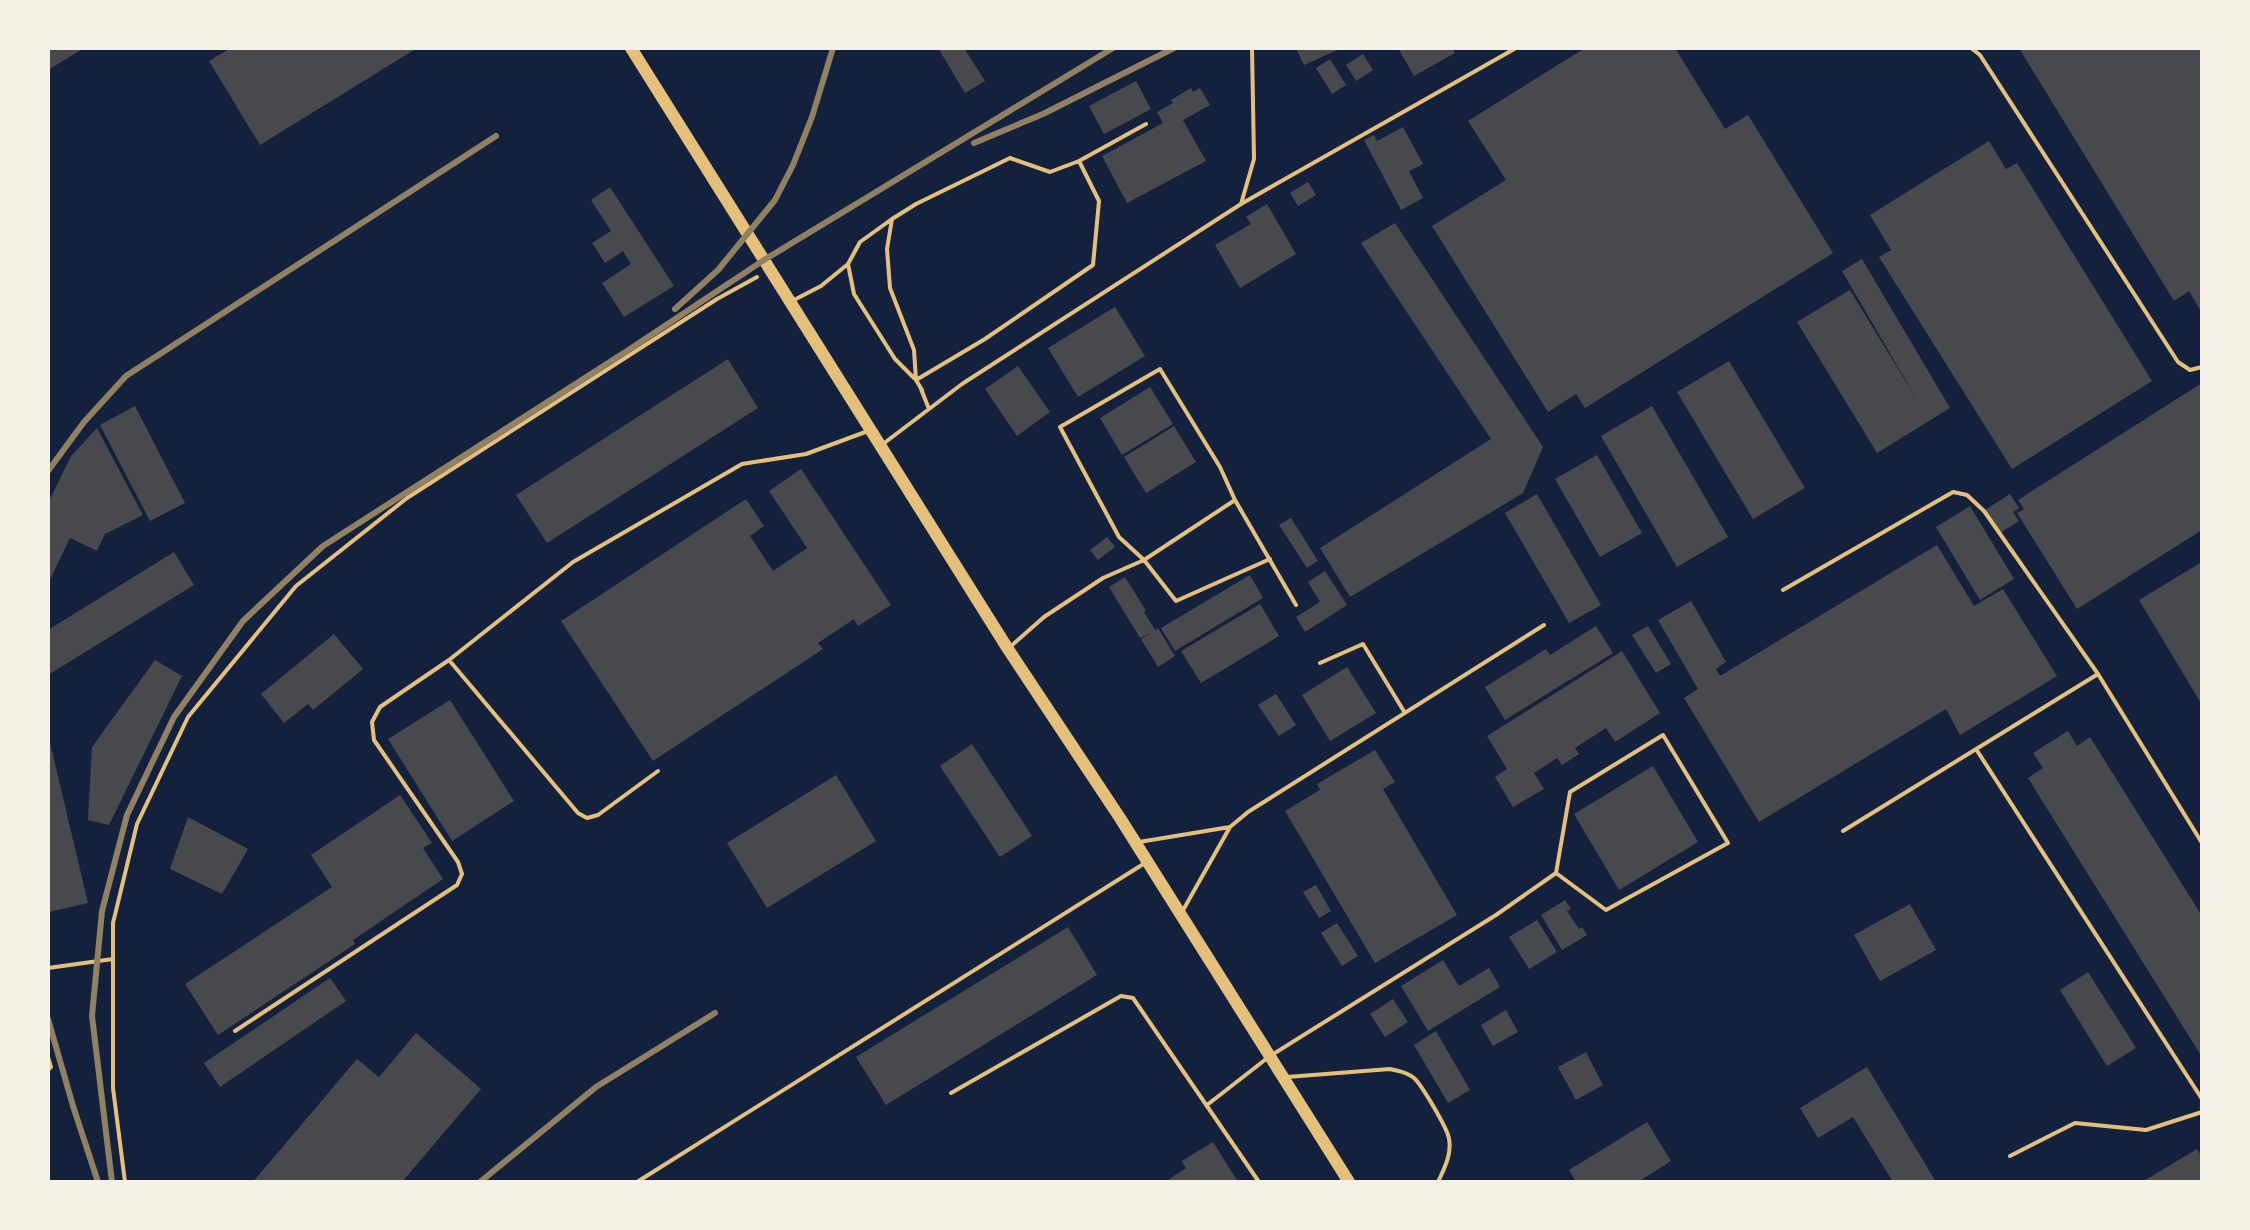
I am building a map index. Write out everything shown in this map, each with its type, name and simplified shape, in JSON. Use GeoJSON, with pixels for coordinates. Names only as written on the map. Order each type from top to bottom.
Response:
{"type":"FeatureCollection","features":[{"type":"Feature","properties":{"kind":"main road"},"geometry":{"type":"LineString","coordinates":[[631,48],[1008,649],[1136,843],[1349,1182]]}},
{"type":"Feature","properties":{"kind":"lane"},"geometry":{"type":"LineString","coordinates":[[1241,204],[1254,159],[1252,48]]}},
{"type":"Feature","properties":{"kind":"lane"},"geometry":{"type":"LineString","coordinates":[[881,446],[962,384],[1241,204],[1516,48]]}},
{"type":"Feature","properties":{"kind":"lane"},"geometry":{"type":"LineString","coordinates":[[1971,48],[1980,55],[2178,362],[2190,370],[2202,367]]}},
{"type":"Feature","properties":{"kind":"lane"},"geometry":{"type":"LineString","coordinates":[[791,301],[821,286],[848,264],[860,242],[916,204],[1010,158],[1050,172],[1079,161],[1146,124]]}},
{"type":"Feature","properties":{"kind":"lane"},"geometry":{"type":"LineString","coordinates":[[916,380],[985,339],[1093,265],[1099,201],[1079,161]]}},
{"type":"Feature","properties":{"kind":"lane"},"geometry":{"type":"LineString","coordinates":[[892,219],[887,249],[890,288],[914,350],[916,380],[929,409]]}},
{"type":"Feature","properties":{"kind":"lane"},"geometry":{"type":"LineString","coordinates":[[848,264],[854,294],[895,359],[916,380]]}},
{"type":"Feature","properties":{"kind":"lane"},"geometry":{"type":"LineString","coordinates":[[1270,559],[1176,601],[1144,560],[1119,537],[1060,427],[1160,369],[1220,467],[1235,500],[1270,559],[1296,605]]}},
{"type":"Feature","properties":{"kind":"lane"},"geometry":{"type":"LineString","coordinates":[[235,1031],[457,885],[462,874],[458,862],[374,740],[372,722],[380,707],[449,660],[573,562],[742,464],[806,454],[870,430]]}},
{"type":"Feature","properties":{"kind":"lane"},"geometry":{"type":"LineString","coordinates":[[1783,590],[1953,492],[1967,495],[1984,511],[2098,674],[2202,843]]}},
{"type":"Feature","properties":{"kind":"lane"},"geometry":{"type":"LineString","coordinates":[[1008,649],[1044,617],[1103,578],[1144,560],[1235,500]]}},
{"type":"Feature","properties":{"kind":"lane"},"geometry":{"type":"LineString","coordinates":[[1180,914],[1230,827],[1248,812],[1544,625]]}},
{"type":"Feature","properties":{"kind":"lane"},"geometry":{"type":"LineString","coordinates":[[1320,663],[1363,644],[1405,713]]}},
{"type":"Feature","properties":{"kind":"lane"},"geometry":{"type":"LineString","coordinates":[[449,660],[578,813],[587,818],[598,815],[658,771]]}},
{"type":"Feature","properties":{"kind":"lane"},"geometry":{"type":"LineString","coordinates":[[1843,831],[2098,674]]}},
{"type":"Feature","properties":{"kind":"lane"},"geometry":{"type":"LineString","coordinates":[[1207,1105],[1270,1056],[1496,915],[1556,873],[1570,792],[1663,735],[1728,843],[1606,910],[1556,873]]}},
{"type":"Feature","properties":{"kind":"lane"},"geometry":{"type":"LineString","coordinates":[[1976,749],[2202,1099]]}},
{"type":"Feature","properties":{"kind":"lane"},"geometry":{"type":"LineString","coordinates":[[1136,843],[1230,827]]}},
{"type":"Feature","properties":{"kind":"lane"},"geometry":{"type":"LineString","coordinates":[[637,1182],[1147,862]]}},
{"type":"Feature","properties":{"kind":"lane"},"geometry":{"type":"LineString","coordinates":[[951,1093],[1121,996],[1133,998],[1259,1182]]}},
{"type":"Feature","properties":{"kind":"lane"},"geometry":{"type":"LineString","coordinates":[[1283,1077],[1390,1069],[1405,1072],[1415,1079],[1447,1131],[1450,1142],[1447,1161],[1438,1182]]}},
{"type":"Feature","properties":{"kind":"lane"},"geometry":{"type":"LineString","coordinates":[[2010,1156],[2075,1123],[2146,1130],[2202,1112]]}},
{"type":"Feature","properties":{"kind":"path"},"geometry":{"type":"LineString","coordinates":[[125,1182],[113,1088],[113,923],[137,824],[188,717],[296,586],[407,498],[717,299],[771,270]]}},
{"type":"Feature","properties":{"kind":"path"},"geometry":{"type":"LineString","coordinates":[[48,968],[113,959]]}},
{"type":"Feature","properties":{"kind":"path"},"geometry":{"type":"LineString","coordinates":[[48,1057],[51,1067],[48,1070]]}},
{"type":"Feature","properties":{"kind":"building"},"geometry":{"type":"Polygon","coordinates":[[[48,48],[84,48],[48,70],[48,48]]]}},
{"type":"Feature","properties":{"kind":"building"},"geometry":{"type":"Polygon","coordinates":[[[231,48],[417,48],[260,145],[209,61],[231,48]]]}},
{"type":"Feature","properties":{"kind":"building"},"geometry":{"type":"Polygon","coordinates":[[[938,48],[964,48],[985,81],[965,93],[938,48]]]}},
{"type":"Feature","properties":{"kind":"building"},"geometry":{"type":"Polygon","coordinates":[[[1296,48],[1342,48],[1304,65],[1296,48]]]}},
{"type":"Feature","properties":{"kind":"building"},"geometry":{"type":"Polygon","coordinates":[[[1398,48],[1452,48],[1455,53],[1414,76],[1398,48]]]}},
{"type":"Feature","properties":{"kind":"building"},"geometry":{"type":"Polygon","coordinates":[[[1585,48],[1675,48],[1725,129],[1748,115],[1833,253],[1585,408],[1576,394],[1548,412],[1432,226],[1506,180],[1468,121],[1585,48]]]}},
{"type":"Feature","properties":{"kind":"building"},"geometry":{"type":"Polygon","coordinates":[[[2019,48],[2202,48],[2202,313],[2189,291],[2174,301],[2019,48]]]}},
{"type":"Feature","properties":{"kind":"building"},"geometry":{"type":"Polygon","coordinates":[[[1363,54],[1373,70],[1356,81],[1346,65],[1363,54]]]}},
{"type":"Feature","properties":{"kind":"building"},"geometry":{"type":"Polygon","coordinates":[[[1330,59],[1346,85],[1332,94],[1316,68],[1330,59]]]}},
{"type":"Feature","properties":{"kind":"building"},"geometry":{"type":"Polygon","coordinates":[[[1136,81],[1151,109],[1104,134],[1089,106],[1136,81]]]}},
{"type":"Feature","properties":{"kind":"building"},"geometry":{"type":"Polygon","coordinates":[[[1191,88],[1193,92],[1200,88],[1210,105],[1183,120],[1206,161],[1127,203],[1102,156],[1163,123],[1157,112],[1191,88]]]}},
{"type":"Feature","properties":{"kind":"building"},"geometry":{"type":"Polygon","coordinates":[[[1403,127],[1423,164],[1409,171],[1423,198],[1401,210],[1364,140],[1374,135],[1377,141],[1403,127]]]}},
{"type":"Feature","properties":{"kind":"building"},"geometry":{"type":"Polygon","coordinates":[[[1989,141],[2006,169],[2017,163],[2152,381],[2012,469],[1879,257],[1891,250],[1870,215],[1989,141]]]}},
{"type":"Feature","properties":{"kind":"building"},"geometry":{"type":"Polygon","coordinates":[[[1308,182],[1316,195],[1298,206],[1290,193],[1308,182]]]}},
{"type":"Feature","properties":{"kind":"building"},"geometry":{"type":"Polygon","coordinates":[[[610,187],[674,286],[624,317],[602,283],[631,264],[623,251],[605,263],[592,243],[611,231],[591,200],[610,187]]]}},
{"type":"Feature","properties":{"kind":"building"},"geometry":{"type":"Polygon","coordinates":[[[1267,204],[1296,254],[1240,288],[1215,245],[1251,224],[1246,217],[1267,204]]]}},
{"type":"Feature","properties":{"kind":"building"},"geometry":{"type":"Polygon","coordinates":[[[1395,223],[1543,447],[1523,493],[1350,597],[1320,548],[1491,439],[1361,243],[1395,223]]]}},
{"type":"Feature","properties":{"kind":"building"},"geometry":{"type":"Polygon","coordinates":[[[1862,259],[1950,408],[1877,453],[1797,322],[1850,290],[1919,403],[1842,271],[1862,259]]]}},
{"type":"Feature","properties":{"kind":"building"},"geometry":{"type":"Polygon","coordinates":[[[1115,307],[1145,356],[1078,397],[1048,348],[1115,307]]]}},
{"type":"Feature","properties":{"kind":"building"},"geometry":{"type":"Polygon","coordinates":[[[728,359],[758,408],[547,543],[516,495],[728,359]]]}},
{"type":"Feature","properties":{"kind":"building"},"geometry":{"type":"Polygon","coordinates":[[[1729,361],[1805,488],[1753,519],[1677,392],[1729,361]]]}},
{"type":"Feature","properties":{"kind":"building"},"geometry":{"type":"Polygon","coordinates":[[[1018,366],[1050,412],[1017,436],[985,389],[1018,366]]]}},
{"type":"Feature","properties":{"kind":"building"},"geometry":{"type":"Polygon","coordinates":[[[2202,383],[2202,530],[2077,609],[2017,513],[2024,509],[2018,500],[2202,383]]]}},
{"type":"Feature","properties":{"kind":"building"},"geometry":{"type":"Polygon","coordinates":[[[1150,387],[1173,424],[1122,455],[1100,418],[1150,387]]]}},
{"type":"Feature","properties":{"kind":"building"},"geometry":{"type":"Polygon","coordinates":[[[135,406],[185,503],[150,521],[100,425],[135,406]]]}},
{"type":"Feature","properties":{"kind":"building"},"geometry":{"type":"Polygon","coordinates":[[[1652,406],[1728,537],[1677,567],[1601,436],[1652,406]]]}},
{"type":"Feature","properties":{"kind":"building"},"geometry":{"type":"Polygon","coordinates":[[[1174,426],[1196,462],[1146,493],[1124,457],[1174,426]]]}},
{"type":"Feature","properties":{"kind":"building"},"geometry":{"type":"Polygon","coordinates":[[[97,428],[143,515],[105,534],[97,551],[70,538],[48,584],[48,503],[71,456],[97,428]]]}},
{"type":"Feature","properties":{"kind":"building"},"geometry":{"type":"Polygon","coordinates":[[[1597,455],[1642,533],[1600,557],[1555,479],[1597,455]]]}},
{"type":"Feature","properties":{"kind":"building"},"geometry":{"type":"Polygon","coordinates":[[[801,469],[891,605],[858,626],[854,619],[818,643],[823,649],[653,761],[561,621],[746,499],[764,526],[750,536],[773,571],[807,548],[769,491],[801,469]]]}},
{"type":"Feature","properties":{"kind":"building"},"geometry":{"type":"Polygon","coordinates":[[[1537,494],[1601,605],[1569,623],[1505,513],[1537,494]]]}},
{"type":"Feature","properties":{"kind":"building"},"geometry":{"type":"Polygon","coordinates":[[[2010,494],[2019,508],[2013,512],[2019,521],[2000,533],[1985,510],[2010,494]]]}},
{"type":"Feature","properties":{"kind":"building"},"geometry":{"type":"Polygon","coordinates":[[[1970,506],[2014,579],[1980,600],[1936,527],[1970,506]]]}},
{"type":"Feature","properties":{"kind":"building"},"geometry":{"type":"Polygon","coordinates":[[[1291,518],[1318,561],[1307,568],[1279,525],[1291,518]]]}},
{"type":"Feature","properties":{"kind":"building"},"geometry":{"type":"Polygon","coordinates":[[[1107,537],[1115,547],[1098,560],[1090,550],[1107,537]]]}},
{"type":"Feature","properties":{"kind":"building"},"geometry":{"type":"Polygon","coordinates":[[[1937,545],[1974,606],[2003,589],[2057,676],[1960,735],[1946,709],[1759,822],[1684,698],[1698,689],[1658,620],[1691,601],[1726,662],[1716,669],[1720,676],[1937,545]]]}},
{"type":"Feature","properties":{"kind":"building"},"geometry":{"type":"Polygon","coordinates":[[[174,552],[194,585],[48,675],[48,630],[174,552]]]}},
{"type":"Feature","properties":{"kind":"building"},"geometry":{"type":"Polygon","coordinates":[[[2202,562],[2202,705],[2139,600],[2202,562]]]}},
{"type":"Feature","properties":{"kind":"building"},"geometry":{"type":"Polygon","coordinates":[[[1325,571],[1347,605],[1305,632],[1296,617],[1320,602],[1308,582],[1325,571]]]}},
{"type":"Feature","properties":{"kind":"building"},"geometry":{"type":"Polygon","coordinates":[[[1250,575],[1263,598],[1175,651],[1161,628],[1250,575]]]}},
{"type":"Feature","properties":{"kind":"building"},"geometry":{"type":"Polygon","coordinates":[[[1125,577],[1155,630],[1158,628],[1175,656],[1158,667],[1141,639],[1151,633],[1140,638],[1109,587],[1125,577]]]}},
{"type":"Feature","properties":{"kind":"building"},"geometry":{"type":"Polygon","coordinates":[[[1260,604],[1279,636],[1201,683],[1181,651],[1260,604]]]}},
{"type":"Feature","properties":{"kind":"building"},"geometry":{"type":"Polygon","coordinates":[[[1596,626],[1613,653],[1505,720],[1485,687],[1546,649],[1550,655],[1596,626]]]}},
{"type":"Feature","properties":{"kind":"building"},"geometry":{"type":"Polygon","coordinates":[[[1648,626],[1671,664],[1656,673],[1632,635],[1648,626]]]}},
{"type":"Feature","properties":{"kind":"building"},"geometry":{"type":"Polygon","coordinates":[[[334,634],[363,669],[313,710],[308,704],[284,723],[261,694],[334,634]]]}},
{"type":"Feature","properties":{"kind":"building"},"geometry":{"type":"Polygon","coordinates":[[[1622,651],[1660,713],[1615,742],[1606,728],[1575,748],[1579,754],[1562,765],[1557,758],[1534,773],[1544,789],[1513,807],[1495,777],[1507,769],[1487,736],[1622,651]]]}},
{"type":"Feature","properties":{"kind":"building"},"geometry":{"type":"Polygon","coordinates":[[[155,660],[182,676],[109,825],[88,820],[92,747],[155,660]]]}},
{"type":"Feature","properties":{"kind":"building"},"geometry":{"type":"Polygon","coordinates":[[[1347,667],[1376,713],[1330,741],[1302,695],[1347,667]]]}},
{"type":"Feature","properties":{"kind":"building"},"geometry":{"type":"Polygon","coordinates":[[[1276,694],[1296,725],[1279,736],[1258,705],[1276,694]]]}},
{"type":"Feature","properties":{"kind":"building"},"geometry":{"type":"Polygon","coordinates":[[[450,700],[514,801],[452,841],[388,739],[450,700]]]}},
{"type":"Feature","properties":{"kind":"building"},"geometry":{"type":"Polygon","coordinates":[[[2068,731],[2077,746],[2090,737],[2202,916],[2202,1057],[2028,778],[2043,768],[2033,753],[2068,731]]]}},
{"type":"Feature","properties":{"kind":"building"},"geometry":{"type":"Polygon","coordinates":[[[48,734],[88,903],[49,912],[48,908],[48,734]]]}},
{"type":"Feature","properties":{"kind":"building"},"geometry":{"type":"Polygon","coordinates":[[[972,744],[1032,836],[1000,857],[940,766],[972,744]]]}},
{"type":"Feature","properties":{"kind":"building"},"geometry":{"type":"Polygon","coordinates":[[[1375,750],[1395,782],[1383,789],[1457,915],[1375,963],[1285,811],[1320,790],[1317,784],[1375,750]]]}},
{"type":"Feature","properties":{"kind":"building"},"geometry":{"type":"Polygon","coordinates":[[[1653,766],[1698,842],[1619,890],[1574,814],[1653,766]]]}},
{"type":"Feature","properties":{"kind":"building"},"geometry":{"type":"Polygon","coordinates":[[[836,775],[876,841],[767,908],[727,843],[836,775]]]}},
{"type":"Feature","properties":{"kind":"building"},"geometry":{"type":"Polygon","coordinates":[[[400,795],[432,843],[423,848],[443,879],[353,940],[355,944],[218,1035],[185,984],[332,887],[311,855],[400,795]]]}},
{"type":"Feature","properties":{"kind":"building"},"geometry":{"type":"Polygon","coordinates":[[[188,817],[248,849],[222,894],[170,869],[188,817]]]}},
{"type":"Feature","properties":{"kind":"building"},"geometry":{"type":"Polygon","coordinates":[[[1316,885],[1331,911],[1319,918],[1303,892],[1316,885]]]}},
{"type":"Feature","properties":{"kind":"building"},"geometry":{"type":"Polygon","coordinates":[[[1565,900],[1571,909],[1567,911],[1587,935],[1562,950],[1541,915],[1565,900]]]}},
{"type":"Feature","properties":{"kind":"building"},"geometry":{"type":"Polygon","coordinates":[[[1910,904],[1936,950],[1880,981],[1854,935],[1910,904]]]}},
{"type":"Feature","properties":{"kind":"building"},"geometry":{"type":"Polygon","coordinates":[[[1537,920],[1557,952],[1529,969],[1509,937],[1537,920]]]}},
{"type":"Feature","properties":{"kind":"building"},"geometry":{"type":"Polygon","coordinates":[[[1337,923],[1358,956],[1342,966],[1321,933],[1337,923]]]}},
{"type":"Feature","properties":{"kind":"building"},"geometry":{"type":"Polygon","coordinates":[[[1068,927],[1097,975],[886,1105],[856,1057],[1068,927]]]}},
{"type":"Feature","properties":{"kind":"building"},"geometry":{"type":"Polygon","coordinates":[[[1443,960],[1459,986],[1489,968],[1500,987],[1428,1031],[1401,986],[1443,960]]]}},
{"type":"Feature","properties":{"kind":"building"},"geometry":{"type":"Polygon","coordinates":[[[2088,972],[2136,1048],[2107,1066],[2060,990],[2088,972]]]}},
{"type":"Feature","properties":{"kind":"building"},"geometry":{"type":"Polygon","coordinates":[[[330,978],[346,1001],[220,1087],[204,1063],[330,978]]]}},
{"type":"Feature","properties":{"kind":"building"},"geometry":{"type":"Polygon","coordinates":[[[1393,999],[1408,1022],[1385,1037],[1370,1014],[1393,999]]]}},
{"type":"Feature","properties":{"kind":"building"},"geometry":{"type":"Polygon","coordinates":[[[1506,1010],[1518,1032],[1493,1046],[1481,1025],[1506,1010]]]}},
{"type":"Feature","properties":{"kind":"building"},"geometry":{"type":"Polygon","coordinates":[[[1436,1031],[1470,1090],[1448,1103],[1414,1045],[1436,1031]]]}},
{"type":"Feature","properties":{"kind":"building"},"geometry":{"type":"Polygon","coordinates":[[[416,1033],[481,1089],[402,1182],[253,1182],[357,1059],[379,1077],[416,1033]]]}},
{"type":"Feature","properties":{"kind":"building"},"geometry":{"type":"Polygon","coordinates":[[[1586,1052],[1603,1085],[1576,1100],[1558,1067],[1586,1052]]]}},
{"type":"Feature","properties":{"kind":"building"},"geometry":{"type":"Polygon","coordinates":[[[1867,1067],[1936,1182],[1893,1182],[1853,1117],[1818,1138],[1800,1108],[1867,1067]]]}},
{"type":"Feature","properties":{"kind":"building"},"geometry":{"type":"Polygon","coordinates":[[[1647,1122],[1671,1161],[1638,1182],[1576,1182],[1569,1170],[1647,1122]]]}},
{"type":"Feature","properties":{"kind":"building"},"geometry":{"type":"Polygon","coordinates":[[[1213,1142],[1238,1182],[1165,1182],[1186,1168],[1182,1161],[1213,1142]]]}},
{"type":"Feature","properties":{"kind":"building"},"geometry":{"type":"Polygon","coordinates":[[[2197,1149],[2202,1157],[2202,1182],[2142,1182],[2197,1149]]]}},
{"type":"Feature","properties":{"kind":"railway"},"geometry":{"type":"LineString","coordinates":[[675,309],[718,270],[775,200],[812,117],[833,48]]}},
{"type":"Feature","properties":{"kind":"railway"},"geometry":{"type":"LineString","coordinates":[[112,1182],[92,1016],[102,911],[127,815],[174,717],[243,621],[323,546],[764,260],[1113,48]]}},
{"type":"Feature","properties":{"kind":"railway"},"geometry":{"type":"LineString","coordinates":[[974,143],[1043,114],[1174,48]]}},
{"type":"Feature","properties":{"kind":"railway"},"geometry":{"type":"LineString","coordinates":[[48,471],[84,422],[126,376],[496,136]]}},
{"type":"Feature","properties":{"kind":"railway"},"geometry":{"type":"LineString","coordinates":[[480,1182],[596,1087],[715,1013]]}},
{"type":"Feature","properties":{"kind":"railway"},"geometry":{"type":"LineString","coordinates":[[48,1019],[98,1182]]}}]}
